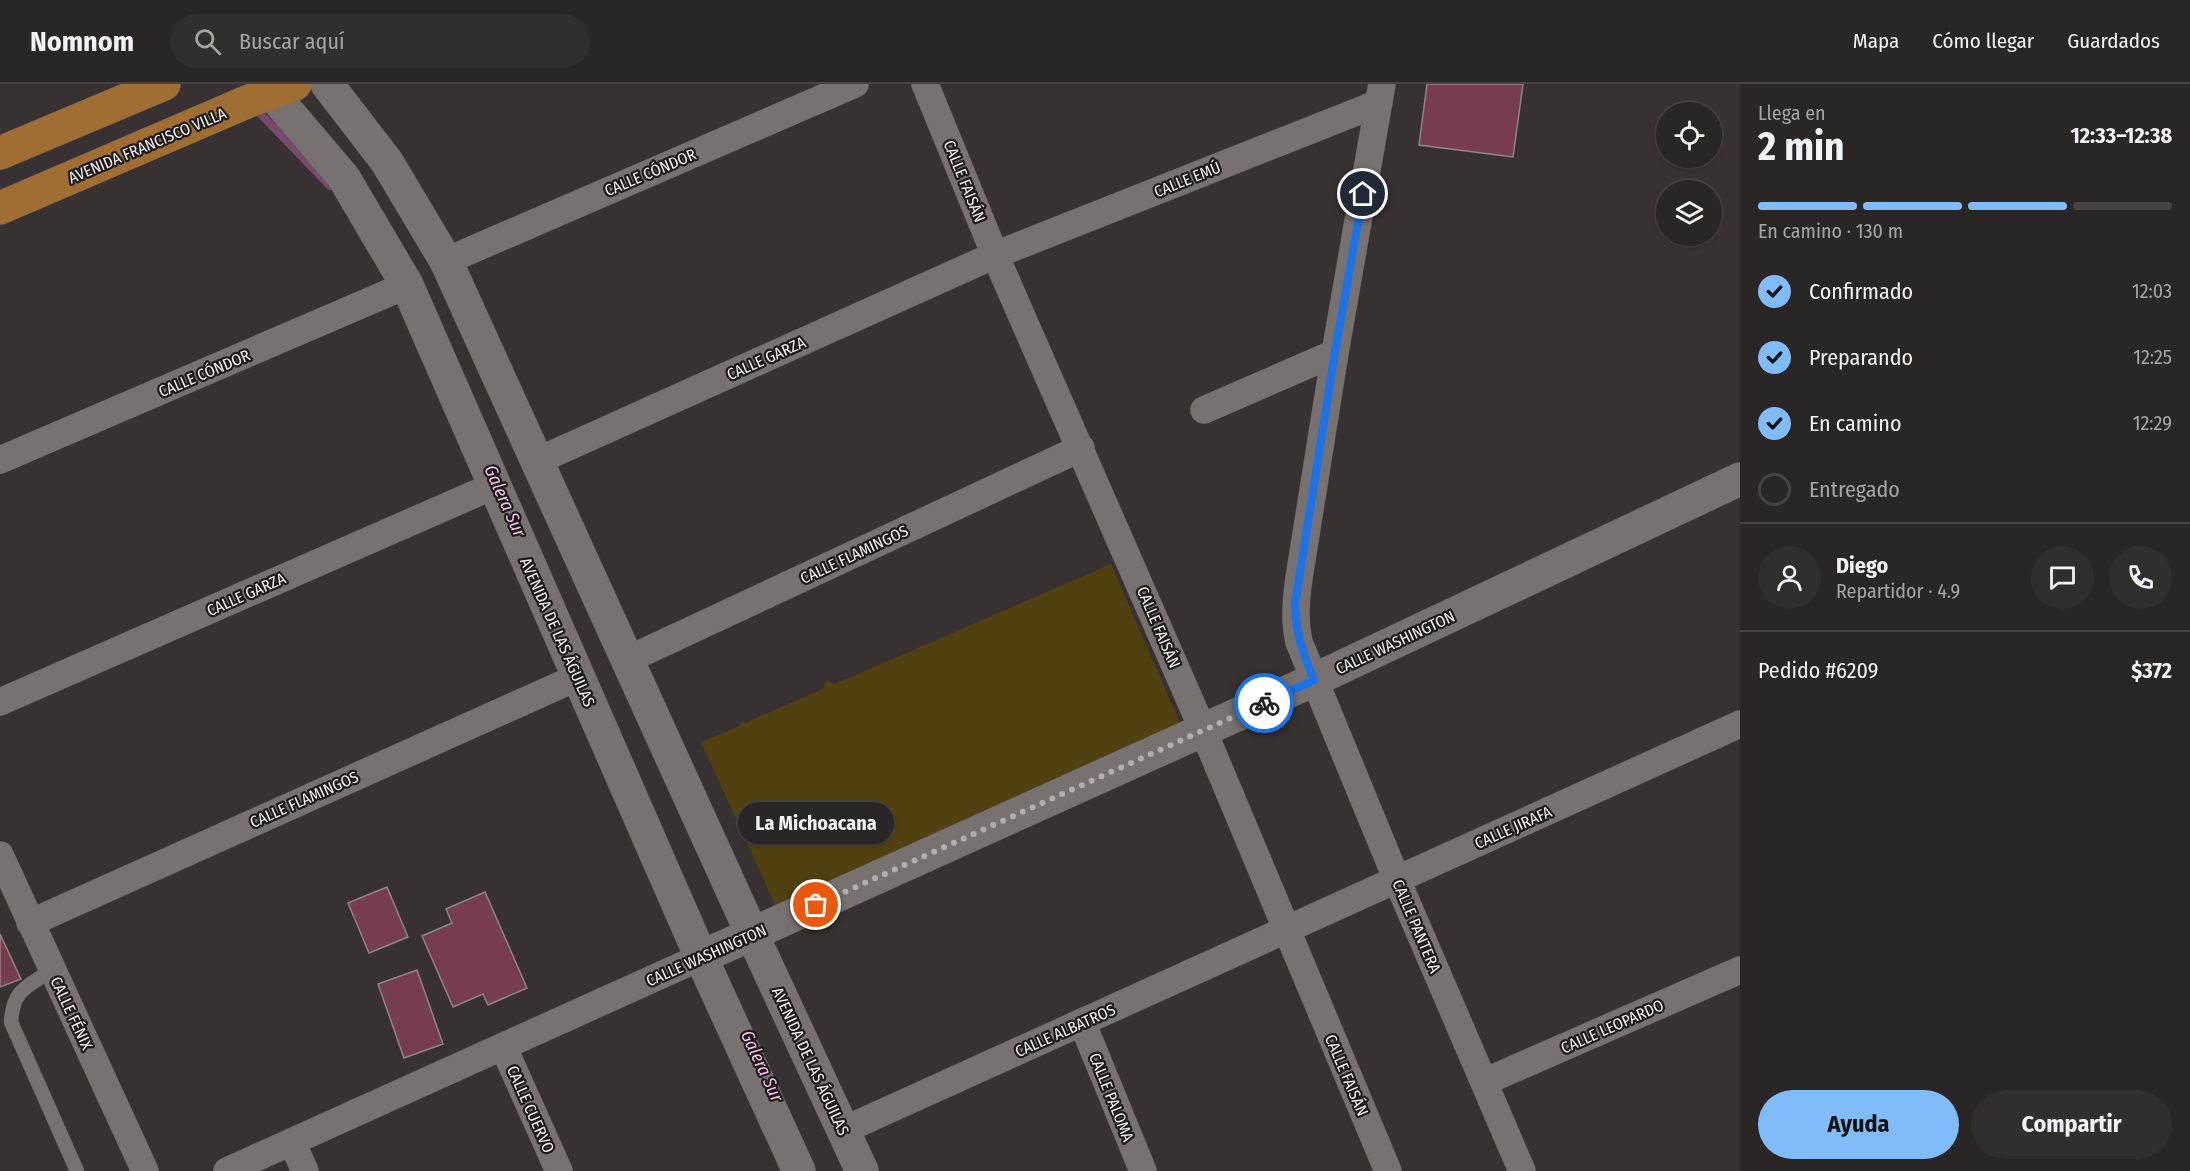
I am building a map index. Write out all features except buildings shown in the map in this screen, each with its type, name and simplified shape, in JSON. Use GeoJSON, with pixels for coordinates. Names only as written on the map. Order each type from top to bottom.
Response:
{"type":"FeatureCollection","features":[{"type":"Feature","properties":{"kind":"main road"},"geometry":{"type":"LineString","coordinates":[[0,153],[164,84]]}},
{"type":"Feature","properties":{"kind":"main road","name":"AVENIDA FRANCISCO VILLA"},"geometry":{"type":"LineString","coordinates":[[0,208],[249,101],[276,87]]}},
{"type":"Feature","properties":{"kind":"street","name":"AVENIDA DE LAS ÁGUILAS"},"geometry":{"type":"LineString","coordinates":[[327,84],[387,162],[446,261],[862,1171]]}},
{"type":"Feature","properties":{"kind":"street","name":"CALLE CÓNDOR"},"geometry":{"type":"LineString","coordinates":[[446,261],[855,84]]}},
{"type":"Feature","properties":{"kind":"street","name":"CALLE FAISÁN"},"geometry":{"type":"LineString","coordinates":[[926,84],[995,255],[1203,730],[1388,1171]]}},
{"type":"Feature","properties":{"kind":"street","name":"AVENIDA DE LAS ÁGUILAS"},"geometry":{"type":"LineString","coordinates":[[276,87],[344,178],[407,285],[700,957],[799,1171]]}},
{"type":"Feature","properties":{"kind":"street","name":"CALLE EMÚ"},"geometry":{"type":"LineString","coordinates":[[995,255],[1380,93]]}},
{"type":"Feature","properties":{"kind":"street","name":"CALLE PANTERA"},"geometry":{"type":"LineString","coordinates":[[1380,93],[1335,352],[1295,604],[1295,626],[1314,680],[1521,1171]]}},
{"type":"Feature","properties":{"kind":"street","name":"CALLE GARZA"},"geometry":{"type":"LineString","coordinates":[[537,461],[995,255]]}},
{"type":"Feature","properties":{"kind":"street","name":"CALLE CÓNDOR"},"geometry":{"type":"LineString","coordinates":[[0,460],[407,285]]}},
{"type":"Feature","properties":{"kind":"street"},"geometry":{"type":"LineString","coordinates":[[1204,410],[1335,352]]}},
{"type":"Feature","properties":{"kind":"street","name":"CALLE FLAMINGOS"},"geometry":{"type":"LineString","coordinates":[[627,660],[1081,448]]}},
{"type":"Feature","properties":{"kind":"street","name":"CALLE WASHINGTON"},"geometry":{"type":"LineString","coordinates":[[227,1171],[1314,680],[1740,479]]}},
{"type":"Feature","properties":{"kind":"street","name":"CALLE GARZA"},"geometry":{"type":"LineString","coordinates":[[0,702],[493,486]]}},
{"type":"Feature","properties":{"kind":"street","name":"CALLE FLAMINGOS"},"geometry":{"type":"LineString","coordinates":[[30,923],[578,677]]}},
{"type":"Feature","properties":{"kind":"street","name":"CALLE JIRAFA"},"geometry":{"type":"LineString","coordinates":[[1286,930],[1740,724]]}},
{"type":"Feature","properties":{"kind":"street","name":"CALLE FÉNIX"},"geometry":{"type":"LineString","coordinates":[[0,855],[145,1171]]}},
{"type":"Feature","properties":{"kind":"street","name":"CALLE ALBATROS"},"geometry":{"type":"LineString","coordinates":[[844,1130],[1286,930]]}},
{"type":"Feature","properties":{"kind":"street","name":"CALLE LEOPARDO"},"geometry":{"type":"LineString","coordinates":[[1484,1083],[1740,970]]}},
{"type":"Feature","properties":{"kind":"street","name":"CALLE PALOMA"},"geometry":{"type":"LineString","coordinates":[[1082,1022],[1143,1171]]}},
{"type":"Feature","properties":{"kind":"street","name":"CALLE CUERVO"},"geometry":{"type":"LineString","coordinates":[[503,1046],[558,1171]]}},
{"type":"Feature","properties":{"kind":"street"},"geometry":{"type":"LineString","coordinates":[[292,1142],[305,1171]]}},
{"type":"Feature","properties":{"kind":"lane"},"geometry":{"type":"LineString","coordinates":[[52,970],[21,991],[12,1004],[11,1022],[77,1171]]}},
{"type":"Feature","properties":{"kind":"shaded area"},"geometry":{"type":"Polygon","coordinates":[[[1111,564],[1180,723],[776,907],[701,742],[740,726],[741,722],[745,723],[823,689],[826,681],[835,684],[1111,564]]]}},
{"type":"Feature","properties":{"kind":"waterway","name":"Galera Sur"},"geometry":{"type":"LineString","coordinates":[[254,107],[330,186]]}},
{"type":"Feature","properties":{"kind":"way so far"},"geometry":{"type":"LineString","coordinates":[[816,905],[1264,703]]}},
{"type":"Feature","properties":{"kind":"place","name":"La Michoacana"},"geometry":{"type":"Point","coordinates":[816,905]}},
{"type":"Feature","properties":{"kind":"route"},"geometry":{"type":"LineString","coordinates":[[1264,703],[1314,680],[1299,642],[1295,626],[1295,604],[1363,194]]}}]}
